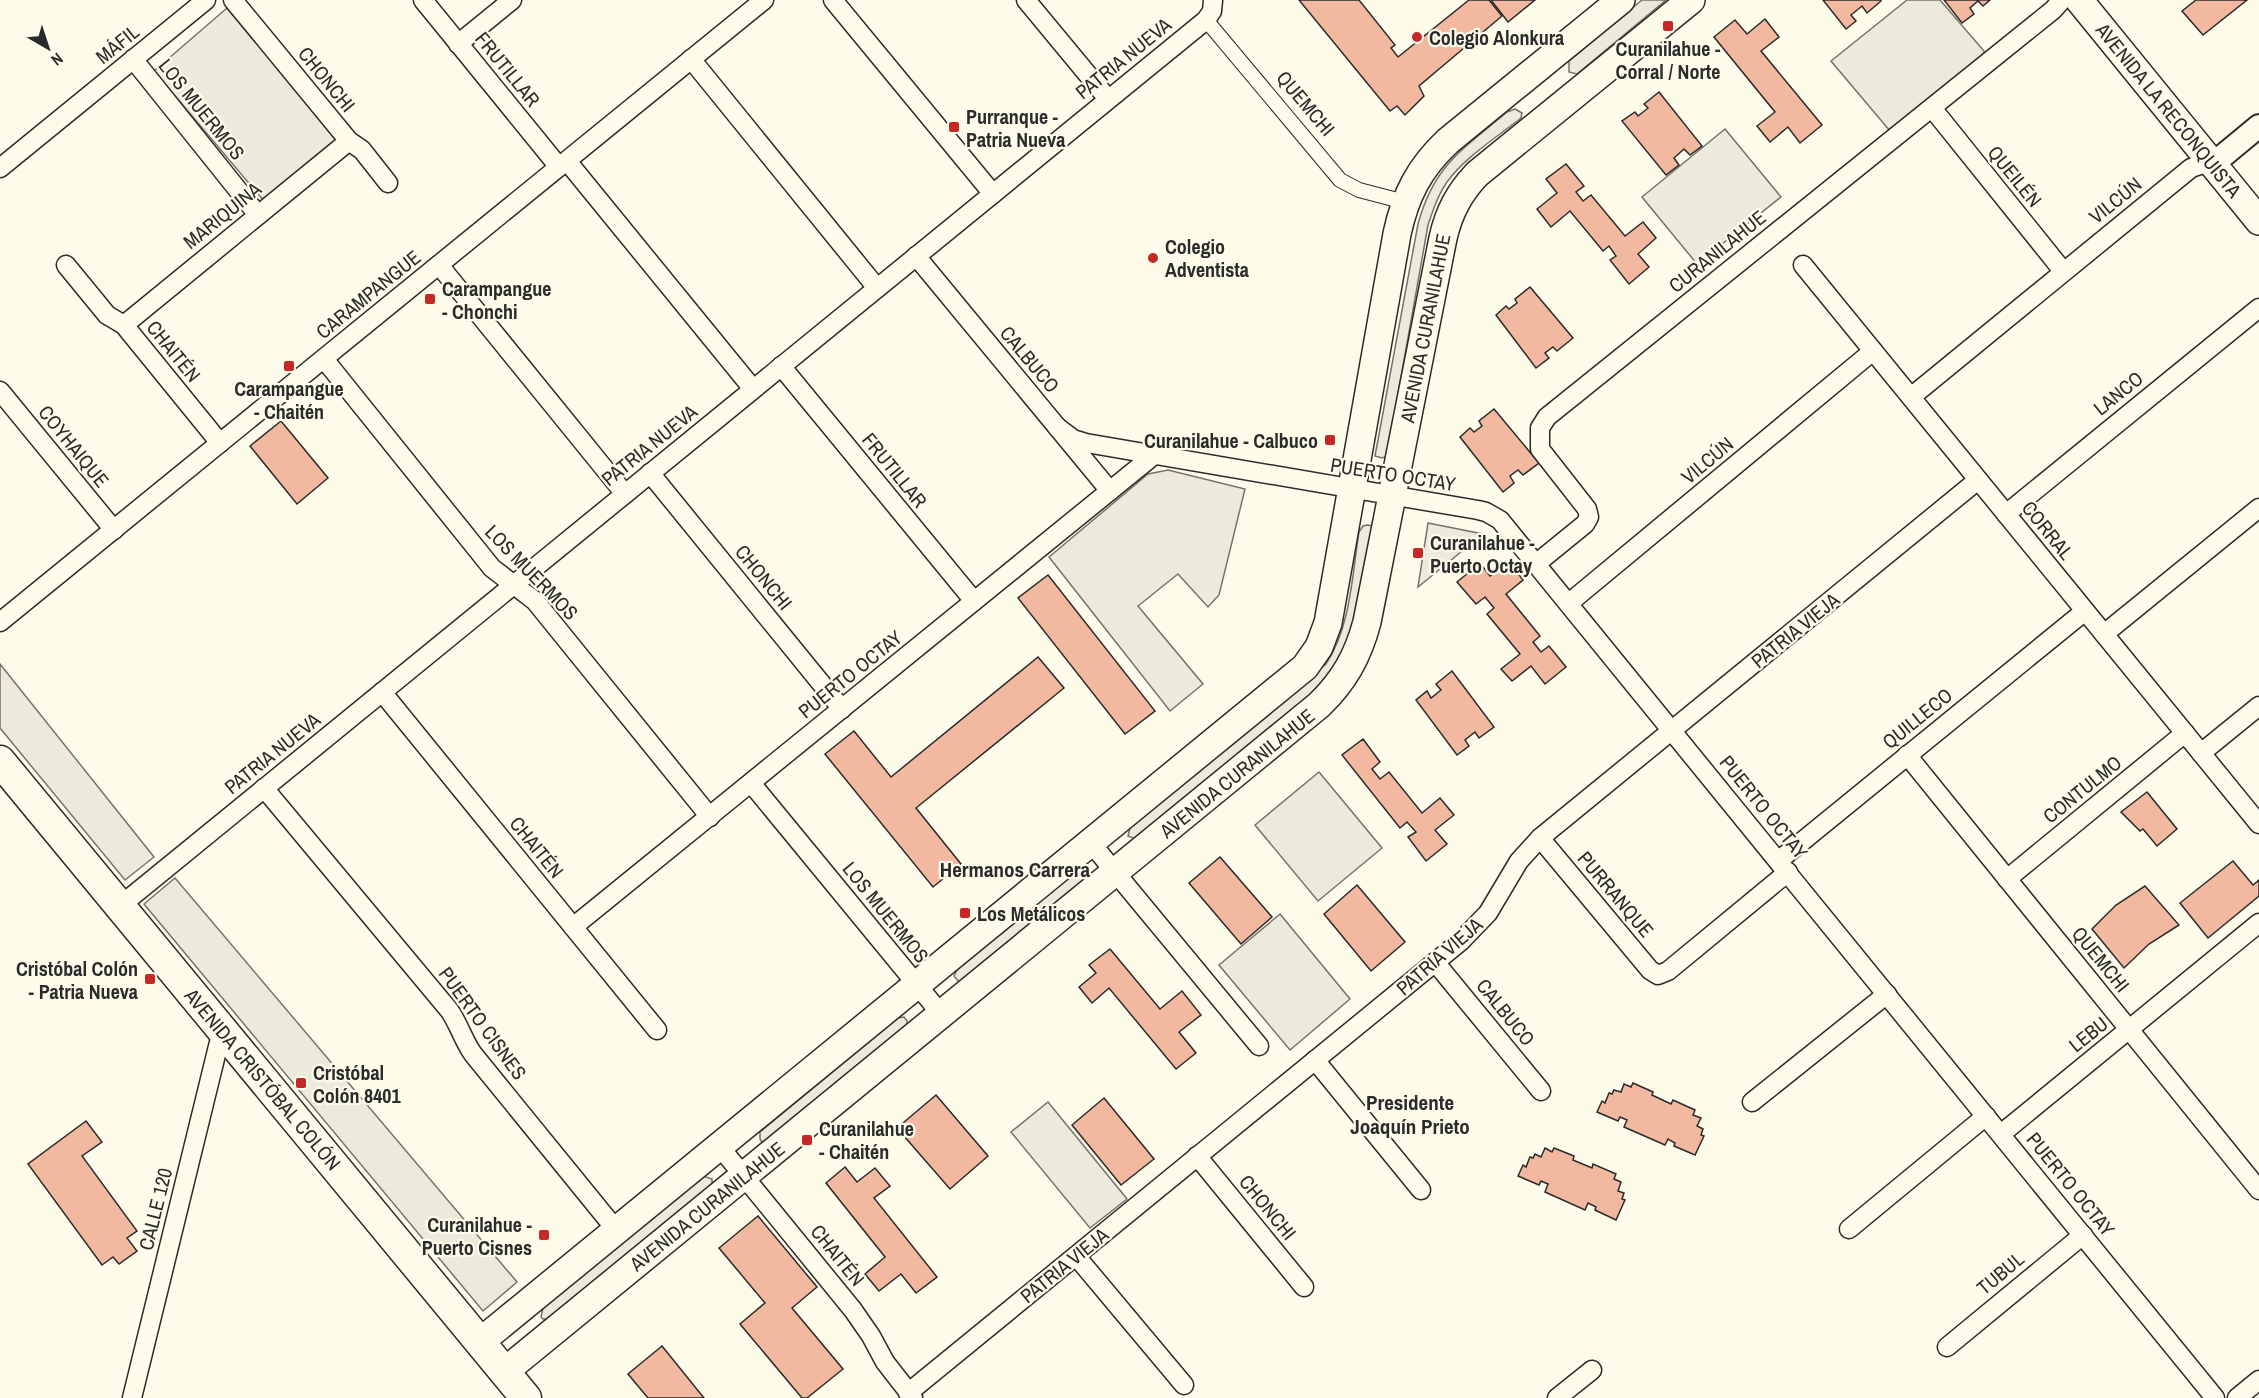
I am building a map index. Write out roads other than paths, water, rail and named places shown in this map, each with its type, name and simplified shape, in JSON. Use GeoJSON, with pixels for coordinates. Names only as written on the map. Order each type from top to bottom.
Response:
{"type":"FeatureCollection","features":[{"type":"Feature","properties":{"kind":"main road","name":"AVENIDA CURANILAHUE"},"geometry":{"type":"LineString","coordinates":[[504,1372],[1319,705],[1341,682],[1354,661],[1363,638],[1443,238],[1451,210],[1466,185],[1477,174],[1691,0]]}},
{"type":"Feature","properties":{"kind":"main road","name":"AVENIDA LA RECONQUISTA"},"geometry":{"type":"LineString","coordinates":[[2079,0],[2259,221]]}},
{"type":"Feature","properties":{"kind":"main road","name":"AVENIDA CURANILAHUE"},"geometry":{"type":"LineString","coordinates":[[480,1342],[1291,680],[1312,658],[1324,636],[1328,622],[1397,234],[1405,202],[1417,176],[1435,153],[1612,3]]}},
{"type":"Feature","properties":{"kind":"main road"},"geometry":{"type":"LineString","coordinates":[[1545,62],[1573,96]]}},
{"type":"Feature","properties":{"kind":"main road","name":"AVENIDA CRISTÓBAL COLÓN"},"geometry":{"type":"LineString","coordinates":[[0,761],[526,1398]]}},
{"type":"Feature","properties":{"kind":"street","name":"MÁFIL"},"geometry":{"type":"LineString","coordinates":[[0,168],[206,0]]}},
{"type":"Feature","properties":{"kind":"street","name":"CHONCHI"},"geometry":{"type":"LineString","coordinates":[[233,0],[349,141],[362,150],[388,183]]}},
{"type":"Feature","properties":{"kind":"street","name":"FRUTILLAR"},"geometry":{"type":"LineString","coordinates":[[423,0],[753,389]]}},
{"type":"Feature","properties":{"kind":"street"},"geometry":{"type":"LineString","coordinates":[[458,44],[512,0]]}},
{"type":"Feature","properties":{"kind":"street","name":"CARAMPANGUE"},"geometry":{"type":"LineString","coordinates":[[0,622],[764,0]]}},
{"type":"Feature","properties":{"kind":"street"},"geometry":{"type":"LineString","coordinates":[[834,0],[993,194]]}},
{"type":"Feature","properties":{"kind":"street"},"geometry":{"type":"LineString","coordinates":[[1026,0],[1108,99]]}},
{"type":"Feature","properties":{"kind":"street"},"geometry":{"type":"LineString","coordinates":[[1206,20],[1212,11],[1213,0]]}},
{"type":"Feature","properties":{"kind":"street","name":"CURANILAHUE"},"geometry":{"type":"LineString","coordinates":[[1537,563],[1585,524],[1589,517],[1587,509],[1540,449],[1540,428],[1547,417],[2054,10],[2062,0]]}},
{"type":"Feature","properties":{"kind":"street","name":"PATRIA NUEVA"},"geometry":{"type":"LineString","coordinates":[[120,906],[1206,20]]}},
{"type":"Feature","properties":{"kind":"street","name":"QUEMCHI"},"geometry":{"type":"LineString","coordinates":[[1206,20],[1341,180],[1359,190],[1405,202]]}},
{"type":"Feature","properties":{"kind":"street","name":"LOS MUERMOS"},"geometry":{"type":"LineString","coordinates":[[133,59],[258,215]]}},
{"type":"Feature","properties":{"kind":"street"},"geometry":{"type":"LineString","coordinates":[[691,59],[877,288]]}},
{"type":"Feature","properties":{"kind":"street","name":"QUEILÉN"},"geometry":{"type":"LineString","coordinates":[[1932,108],[2063,271]]}},
{"type":"Feature","properties":{"kind":"street"},"geometry":{"type":"LineString","coordinates":[[2213,164],[2259,126]]}},
{"type":"Feature","properties":{"kind":"street","name":"MARIQUINA"},"geometry":{"type":"LineString","coordinates":[[124,325],[349,141]]}},
{"type":"Feature","properties":{"kind":"street","name":"VILCÚN"},"geometry":{"type":"LineString","coordinates":[[1911,397],[2191,168],[2206,163],[2213,164]]}},
{"type":"Feature","properties":{"kind":"street","name":"CALBUCO"},"geometry":{"type":"LineString","coordinates":[[916,256],[1110,491]]}},
{"type":"Feature","properties":{"kind":"street","name":"CHAITÉN"},"geometry":{"type":"LineString","coordinates":[[66,265],[107,315],[124,325],[220,443]]}},
{"type":"Feature","properties":{"kind":"street"},"geometry":{"type":"LineString","coordinates":[[438,265],[625,494]]}},
{"type":"Feature","properties":{"kind":"street","name":"CORRAL"},"geometry":{"type":"LineString","coordinates":[[1803,265],[2259,824]]}},
{"type":"Feature","properties":{"kind":"street","name":"LANCO"},"geometry":{"type":"LineString","coordinates":[[2006,514],[2259,308]]}},
{"type":"Feature","properties":{"kind":"street","name":"VILCÚN"},"geometry":{"type":"LineString","coordinates":[[1569,603],[1873,351]]}},
{"type":"Feature","properties":{"kind":"street","name":"LOS MUERMOS"},"geometry":{"type":"LineString","coordinates":[[324,359],[492,568],[535,601],[710,817]]}},
{"type":"Feature","properties":{"kind":"street","name":"FRUTILLAR"},"geometry":{"type":"LineString","coordinates":[[781,366],[974,602]]}},
{"type":"Feature","properties":{"kind":"street","name":"COYHAIQUE"},"geometry":{"type":"LineString","coordinates":[[0,391],[114,530]]}},
{"type":"Feature","properties":{"kind":"street","name":"PUERTO OCTAY"},"geometry":{"type":"LineString","coordinates":[[1057,427],[1079,442],[1479,510],[1493,515],[1506,526],[1537,563],[2215,1398]]}},
{"type":"Feature","properties":{"kind":"street","name":"PUERTO OCTAY"},"geometry":{"type":"LineString","coordinates":[[573,927],[1154,455]]}},
{"type":"Feature","properties":{"kind":"street","name":"CHONCHI"},"geometry":{"type":"LineString","coordinates":[[650,473],[842,709]]}},
{"type":"Feature","properties":{"kind":"street","name":"PATRIA VIEJA"},"geometry":{"type":"LineString","coordinates":[[910,1395],[1197,1156],[1461,941],[1488,913],[1519,861],[1540,838],[1978,480]]}},
{"type":"Feature","properties":{"kind":"street"},"geometry":{"type":"LineString","coordinates":[[2104,634],[2259,508]]}},
{"type":"Feature","properties":{"kind":"street","name":"QUILLECO"},"geometry":{"type":"LineString","coordinates":[[1658,975],[1668,972],[1907,755],[2085,610]]}},
{"type":"Feature","properties":{"kind":"street","name":"CHAITÉN"},"geometry":{"type":"LineString","coordinates":[[382,693],[657,1030]]}},
{"type":"Feature","properties":{"kind":"street"},"geometry":{"type":"LineString","coordinates":[[2201,753],[2259,706]]}},
{"type":"Feature","properties":{"kind":"street","name":"CONTULMO"},"geometry":{"type":"LineString","coordinates":[[2007,879],[2185,733]]}},
{"type":"Feature","properties":{"kind":"street","name":"QUEMCHI"},"geometry":{"type":"LineString","coordinates":[[1907,755],[2259,1190]]}},
{"type":"Feature","properties":{"kind":"street","name":"LOS MUERMOS"},"geometry":{"type":"LineString","coordinates":[[751,783],[941,1014]]}},
{"type":"Feature","properties":{"kind":"street","name":"PUERTO CISNES"},"geometry":{"type":"LineString","coordinates":[[264,788],[457,1020],[472,1054],[617,1231]]}},
{"type":"Feature","properties":{"kind":"street","name":"PURRANQUE"},"geometry":{"type":"LineString","coordinates":[[1540,838],[1650,970],[1658,975]]}},
{"type":"Feature","properties":{"kind":"street"},"geometry":{"type":"LineString","coordinates":[[1091,843],[1259,1046]]}},
{"type":"Feature","properties":{"kind":"street","name":"LEBU"},"geometry":{"type":"LineString","coordinates":[[2001,1134],[2129,1029],[2255,933]]}},
{"type":"Feature","properties":{"kind":"street","name":"CALBUCO"},"geometry":{"type":"LineString","coordinates":[[1435,962],[1541,1091]]}},
{"type":"Feature","properties":{"kind":"street"},"geometry":{"type":"LineString","coordinates":[[1752,1102],[1887,994]]}},
{"type":"Feature","properties":{"kind":"street","name":"CALLE 120"},"geometry":{"type":"LineString","coordinates":[[132,1398],[222,1030]]}},
{"type":"Feature","properties":{"kind":"street"},"geometry":{"type":"LineString","coordinates":[[1315,1060],[1420,1190]]}},
{"type":"Feature","properties":{"kind":"street"},"geometry":{"type":"LineString","coordinates":[[1849,1228],[1986,1116]]}},
{"type":"Feature","properties":{"kind":"street","name":"CHAITÉN"},"geometry":{"type":"LineString","coordinates":[[720,1147],[853,1310],[885,1362],[910,1395]]}},
{"type":"Feature","properties":{"kind":"street","name":"CHONCHI"},"geometry":{"type":"LineString","coordinates":[[1197,1156],[1304,1287]]}},
{"type":"Feature","properties":{"kind":"street","name":"TUBUL"},"geometry":{"type":"LineString","coordinates":[[1947,1347],[2083,1234]]}},
{"type":"Feature","properties":{"kind":"street"},"geometry":{"type":"LineString","coordinates":[[1076,1256],[1184,1385]]}},
{"type":"Feature","properties":{"kind":"street"},"geometry":{"type":"LineString","coordinates":[[1557,1398],[1592,1370]]}},
{"type":"Feature","properties":{"kind":"street"},"geometry":{"type":"LineString","coordinates":[[2237,1398],[2259,1380]]}},
{"type":"Feature","properties":{"kind":"place","name":"Curanilahue - Corral / Norte"},"geometry":{"type":"Point","coordinates":[1668,26]}},
{"type":"Feature","properties":{"kind":"place","name":"Colegio Alonkura"},"geometry":{"type":"Point","coordinates":[1417,37]}},
{"type":"Feature","properties":{"kind":"place","name":"Purranque - Patria Nueva"},"geometry":{"type":"Point","coordinates":[954,127]}},
{"type":"Feature","properties":{"kind":"place","name":"Colegio Adventista"},"geometry":{"type":"Point","coordinates":[1153,258]}},
{"type":"Feature","properties":{"kind":"place","name":"Carampangue - Chonchi"},"geometry":{"type":"Point","coordinates":[430,299]}},
{"type":"Feature","properties":{"kind":"place","name":"Carampangue - Chaitén"},"geometry":{"type":"Point","coordinates":[289,366]}},
{"type":"Feature","properties":{"kind":"place","name":"Curanilahue - Calbuco"},"geometry":{"type":"Point","coordinates":[1330,440]}},
{"type":"Feature","properties":{"kind":"place","name":"Curanilahue - Puerto Octay"},"geometry":{"type":"Point","coordinates":[1418,553]}},
{"type":"Feature","properties":{"kind":"place","name":"Los Metálicos"},"geometry":{"type":"Point","coordinates":[965,913]}},
{"type":"Feature","properties":{"kind":"place","name":"Cristóbal Colón - Patria Nueva"},"geometry":{"type":"Point","coordinates":[150,979]}},
{"type":"Feature","properties":{"kind":"place","name":"Cristóbal Colón 8401"},"geometry":{"type":"Point","coordinates":[301,1083]}},
{"type":"Feature","properties":{"kind":"place","name":"Curanilahue - Chaitén"},"geometry":{"type":"Point","coordinates":[807,1140]}},
{"type":"Feature","properties":{"kind":"place","name":"Curanilahue - Puerto Cisnes"},"geometry":{"type":"Point","coordinates":[544,1235]}},
{"type":"Feature","properties":{"kind":"district","name":"Hermanos Carrera"},"geometry":{"type":"Point","coordinates":[1015,869]}},
{"type":"Feature","properties":{"kind":"district","name":"Presidente Joaquín Prieto"},"geometry":{"type":"Point","coordinates":[1410,1114]}}]}
